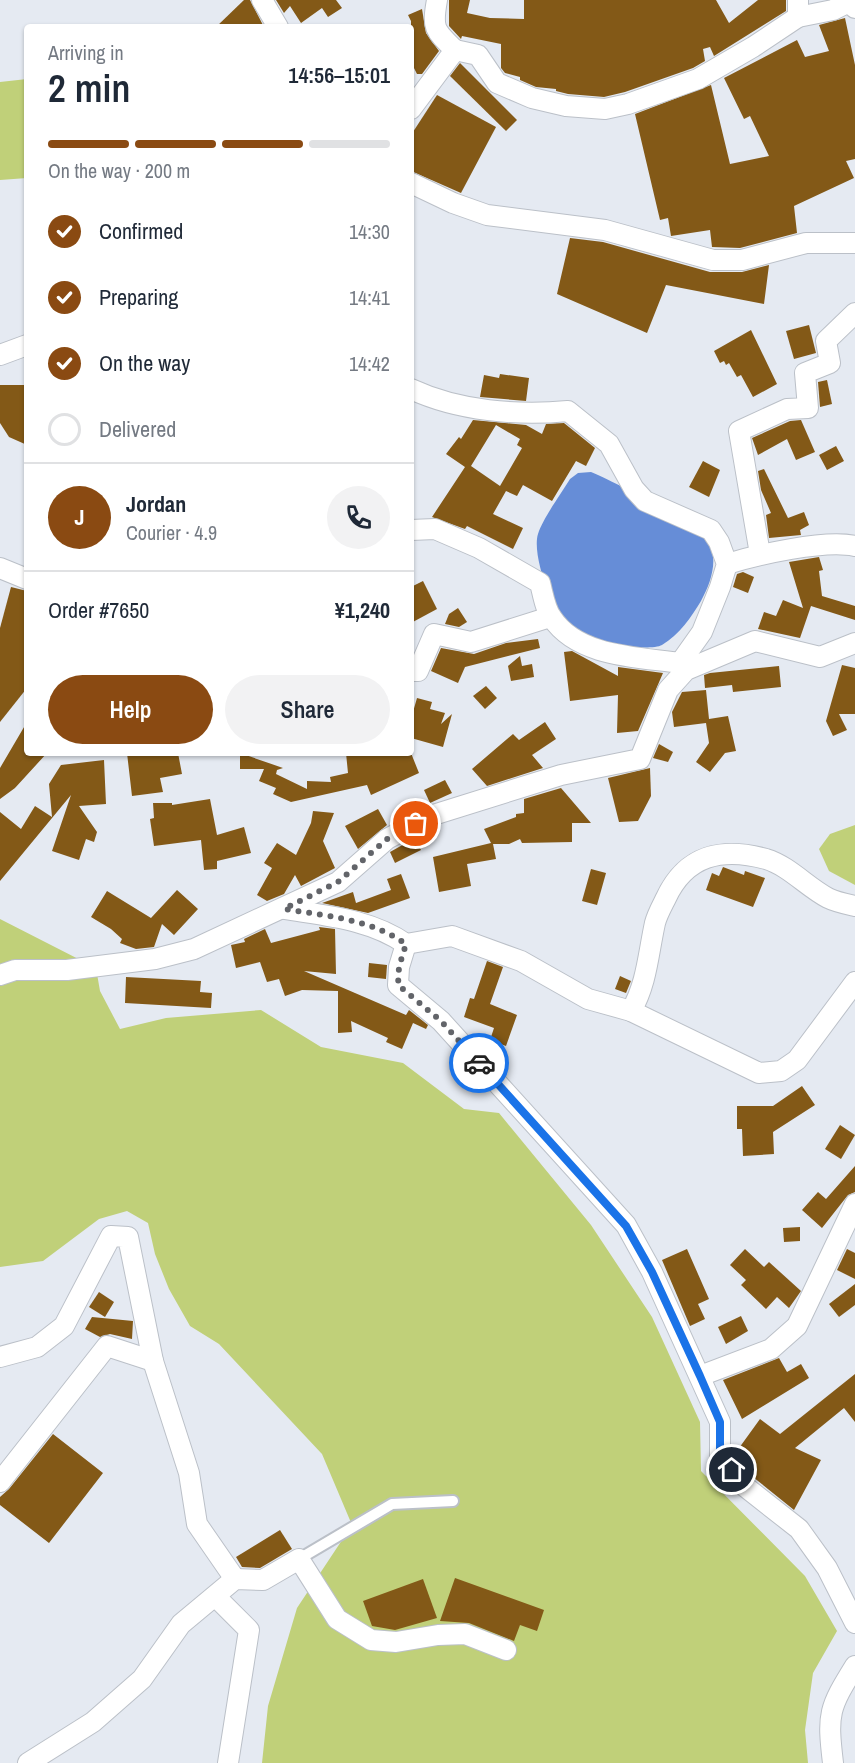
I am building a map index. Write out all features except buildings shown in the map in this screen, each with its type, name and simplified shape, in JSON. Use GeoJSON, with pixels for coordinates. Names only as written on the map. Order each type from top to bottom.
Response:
{"type":"FeatureCollection","features":[{"type":"Feature","properties":{"kind":"street"},"geometry":{"type":"LineString","coordinates":[[262,0],[276,24]]}},
{"type":"Feature","properties":{"kind":"street"},"geometry":{"type":"LineString","coordinates":[[437,0],[433,23],[437,33],[455,50],[478,55],[497,83],[532,98],[566,106],[605,109],[628,104],[698,79],[753,47],[798,9],[832,10],[852,3]]}},
{"type":"Feature","properties":{"kind":"street"},"geometry":{"type":"LineString","coordinates":[[414,103],[455,50]]}},
{"type":"Feature","properties":{"kind":"street"},"geometry":{"type":"LineString","coordinates":[[414,184],[453,204],[487,215],[605,230],[713,260],[742,260],[806,243],[855,243]]}},
{"type":"Feature","properties":{"kind":"street"},"geometry":{"type":"LineString","coordinates":[[760,554],[739,431],[787,409],[808,408],[805,373],[830,363],[826,341],[855,313]]}},
{"type":"Feature","properties":{"kind":"street"},"geometry":{"type":"LineString","coordinates":[[0,355],[24,346]]}},
{"type":"Feature","properties":{"kind":"street"},"geometry":{"type":"LineString","coordinates":[[0,975],[15,970],[67,970],[155,959],[194,949],[338,882],[387,839],[430,816],[561,775],[640,759],[668,690],[702,632],[727,564],[719,542],[711,530],[645,501],[634,489],[609,444],[568,411],[536,414],[495,410],[427,397],[414,390]]}},
{"type":"Feature","properties":{"kind":"street"},"geometry":{"type":"LineString","coordinates":[[414,531],[435,529],[479,549],[540,583],[550,617],[565,634],[591,648],[683,666],[755,641],[820,657],[855,643]]}},
{"type":"Feature","properties":{"kind":"street"},"geometry":{"type":"LineString","coordinates":[[727,564],[760,554],[839,542],[855,546]]}},
{"type":"Feature","properties":{"kind":"street"},"geometry":{"type":"LineString","coordinates":[[0,568],[24,578]]}},
{"type":"Feature","properties":{"kind":"street"},"geometry":{"type":"LineString","coordinates":[[414,671],[418,671],[435,634],[471,642],[550,617]]}},
{"type":"Feature","properties":{"kind":"street"},"geometry":{"type":"LineString","coordinates":[[631,1011],[641,993],[650,959],[655,921],[669,891],[687,868],[700,858],[720,854],[767,859],[829,899],[855,906]]}},
{"type":"Feature","properties":{"kind":"street"},"geometry":{"type":"LineString","coordinates":[[284,909],[364,922],[393,935],[406,944],[452,936],[521,961],[588,999],[631,1011],[759,1073],[781,1071],[797,1060],[855,982]]}},
{"type":"Feature","properties":{"kind":"street"},"geometry":{"type":"LineString","coordinates":[[406,944],[399,967],[398,985],[441,1021],[626,1226],[652,1272],[720,1422],[720,1456],[743,1485],[799,1529],[827,1568],[855,1623]]}},
{"type":"Feature","properties":{"kind":"street"},"geometry":{"type":"LineString","coordinates":[[700,1376],[771,1349],[797,1326],[855,1204]]}},
{"type":"Feature","properties":{"kind":"street"},"geometry":{"type":"LineString","coordinates":[[0,1357],[37,1347],[64,1326],[111,1236],[128,1237],[153,1361],[189,1473],[197,1524],[235,1579]]}},
{"type":"Feature","properties":{"kind":"street"},"geometry":{"type":"LineString","coordinates":[[0,1482],[107,1346],[153,1361]]}},
{"type":"Feature","properties":{"kind":"street"},"geometry":{"type":"LineString","coordinates":[[28,1763],[93,1722],[142,1679],[181,1624],[235,1579],[263,1580],[299,1559],[337,1619],[371,1640],[396,1642],[438,1635],[465,1634],[506,1650]]}},
{"type":"Feature","properties":{"kind":"street"},"geometry":{"type":"LineString","coordinates":[[216,1597],[249,1630],[228,1763]]}},
{"type":"Feature","properties":{"kind":"street"},"geometry":{"type":"LineString","coordinates":[[833,1763],[829,1729],[832,1703],[855,1666]]}},
{"type":"Feature","properties":{"kind":"lane"},"geometry":{"type":"LineString","coordinates":[[299,1559],[392,1504],[453,1501]]}},
{"type":"Feature","properties":{"kind":"green space"},"geometry":{"type":"Polygon","coordinates":[[[24,79],[24,178],[0,180],[0,82],[24,79]]]}},
{"type":"Feature","properties":{"kind":"green space"},"geometry":{"type":"Polygon","coordinates":[[[855,825],[855,885],[829,871],[819,849],[830,834],[855,825]]]}},
{"type":"Feature","properties":{"kind":"green space"},"geometry":{"type":"Polygon","coordinates":[[[0,919],[96,968],[100,991],[120,1029],[166,1018],[261,1010],[321,1047],[403,1063],[464,1109],[499,1113],[591,1225],[652,1317],[700,1422],[701,1471],[805,1576],[837,1631],[813,1673],[805,1730],[808,1763],[262,1763],[268,1706],[297,1608],[352,1525],[322,1454],[219,1344],[190,1326],[169,1289],[155,1254],[148,1223],[127,1211],[99,1219],[43,1261],[0,1267],[0,919]]]}},
{"type":"Feature","properties":{"kind":"water"},"geometry":{"type":"Polygon","coordinates":[[[591,472],[672,514],[701,534],[711,548],[713,563],[711,579],[705,594],[684,625],[662,645],[644,648],[631,647],[580,637],[567,627],[552,602],[541,572],[538,557],[538,534],[570,479],[578,473],[591,472]]]}},
{"type":"Feature","properties":{"kind":"way so far"},"geometry":{"type":"LineString","coordinates":[[416,824],[387,839],[338,882],[284,909],[364,922],[393,935],[406,944],[399,967],[398,985],[418,999],[441,1021],[479,1063]]}},
{"type":"Feature","properties":{"kind":"route"},"geometry":{"type":"LineString","coordinates":[[479,1063],[626,1226],[652,1272],[720,1422],[720,1456],[732,1470]]}}]}
